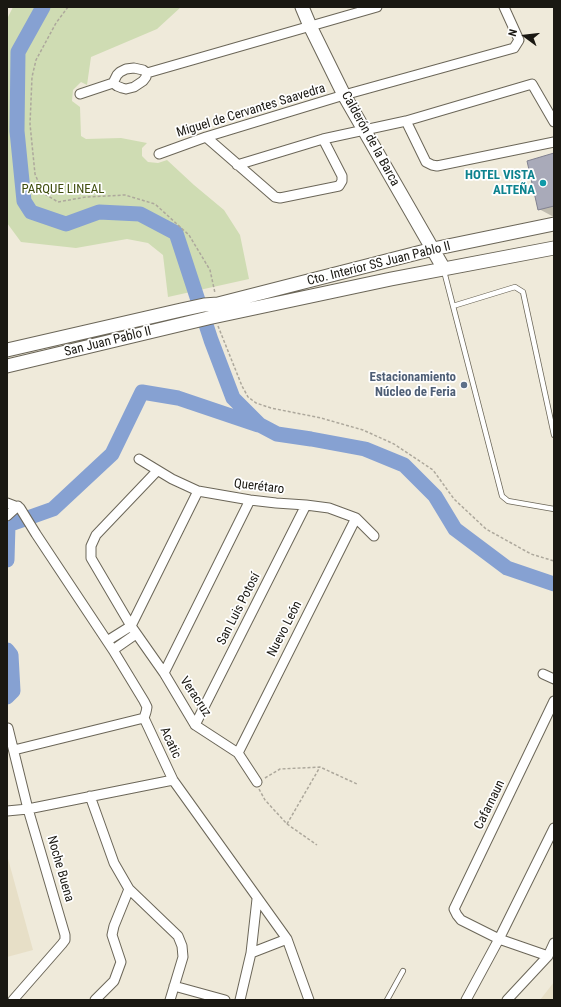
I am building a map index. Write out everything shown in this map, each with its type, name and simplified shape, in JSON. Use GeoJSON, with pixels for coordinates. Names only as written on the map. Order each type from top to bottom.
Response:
{"type":"FeatureCollection","features":[{"type":"Feature","properties":{"kind":"main road","name":"Calderón de la Barca"},"geometry":{"type":"LineString","coordinates":[[302,7],[344,95],[444,268]]}},
{"type":"Feature","properties":{"kind":"main road","name":"Cto. Interior SS Juan Pablo II"},"geometry":{"type":"LineString","coordinates":[[214,313],[433,250],[554,224]]}},
{"type":"Feature","properties":{"kind":"main road","name":"Cto. Interior SS Juan Pablo II"},"geometry":{"type":"LineString","coordinates":[[204,305],[214,313],[554,248]]}},
{"type":"Feature","properties":{"kind":"main road","name":"San Juan Pablo II"},"geometry":{"type":"LineString","coordinates":[[7,350],[204,305]]}},
{"type":"Feature","properties":{"kind":"main road","name":"San Juan Pablo II"},"geometry":{"type":"LineString","coordinates":[[7,366],[184,323],[214,313]]}},
{"type":"Feature","properties":{"kind":"street"},"geometry":{"type":"LineString","coordinates":[[80,94],[113,82],[120,72],[126,69],[134,68],[143,70],[147,73],[377,7]]}},
{"type":"Feature","properties":{"kind":"street","name":"Miguel de Cervantes Saavedra"},"geometry":{"type":"LineString","coordinates":[[158,154],[344,95],[514,48],[519,40],[504,7]]}},
{"type":"Feature","properties":{"kind":"street"},"geometry":{"type":"LineString","coordinates":[[113,82],[122,88],[134,87],[143,81],[147,73]]}},
{"type":"Feature","properties":{"kind":"street"},"geometry":{"type":"LineString","coordinates":[[237,165],[323,139],[406,121],[532,84],[554,122]]}},
{"type":"Feature","properties":{"kind":"street"},"geometry":{"type":"LineString","coordinates":[[406,121],[426,162],[437,166],[554,142]]}},
{"type":"Feature","properties":{"kind":"street"},"geometry":{"type":"LineString","coordinates":[[206,138],[275,197],[280,198],[339,186],[342,181],[342,176],[323,139]]}},
{"type":"Feature","properties":{"kind":"street","name":"Querétaro"},"geometry":{"type":"LineString","coordinates":[[139,459],[180,484],[198,491],[250,500],[329,508],[356,518],[374,536]]}},
{"type":"Feature","properties":{"kind":"street","name":"Veracruz"},"geometry":{"type":"LineString","coordinates":[[157,471],[96,535],[91,546],[91,558],[134,630],[164,673],[195,725],[238,753],[257,782]]}},
{"type":"Feature","properties":{"kind":"street"},"geometry":{"type":"LineString","coordinates":[[113,650],[134,630],[198,491]]}},
{"type":"Feature","properties":{"kind":"street"},"geometry":{"type":"LineString","coordinates":[[164,673],[250,500]]}},
{"type":"Feature","properties":{"kind":"street"},"geometry":{"type":"LineString","coordinates":[[7,503],[19,507]]}},
{"type":"Feature","properties":{"kind":"street","name":"San Luis Potosí"},"geometry":{"type":"LineString","coordinates":[[195,725],[306,505]]}},
{"type":"Feature","properties":{"kind":"street"},"geometry":{"type":"LineString","coordinates":[[7,516],[19,507]]}},
{"type":"Feature","properties":{"kind":"street","name":"Acatic"},"geometry":{"type":"LineString","coordinates":[[19,507],[107,640],[144,701],[147,708],[144,718],[173,780],[287,940],[309,1000]]}},
{"type":"Feature","properties":{"kind":"street","name":"Nuevo León"},"geometry":{"type":"LineString","coordinates":[[238,753],[356,518]]}},
{"type":"Feature","properties":{"kind":"street"},"geometry":{"type":"LineString","coordinates":[[107,640],[134,630]]}},
{"type":"Feature","properties":{"kind":"street"},"geometry":{"type":"LineString","coordinates":[[543,674],[554,679]]}},
{"type":"Feature","properties":{"kind":"street","name":"Cafarnaun"},"geometry":{"type":"LineString","coordinates":[[500,939],[461,920],[454,909],[554,701]]}},
{"type":"Feature","properties":{"kind":"street"},"geometry":{"type":"LineString","coordinates":[[14,750],[144,718]]}},
{"type":"Feature","properties":{"kind":"street","name":"Noche Buena"},"geometry":{"type":"LineString","coordinates":[[8,728],[28,809],[65,935],[65,940],[62,944],[13,1000]]}},
{"type":"Feature","properties":{"kind":"street"},"geometry":{"type":"LineString","coordinates":[[7,811],[28,809],[173,780]]}},
{"type":"Feature","properties":{"kind":"street"},"geometry":{"type":"LineString","coordinates":[[90,796],[114,863],[129,889],[178,936],[182,946],[183,957],[170,1000]]}},
{"type":"Feature","properties":{"kind":"street"},"geometry":{"type":"LineString","coordinates":[[466,1000],[500,939],[554,828]]}},
{"type":"Feature","properties":{"kind":"street"},"geometry":{"type":"LineString","coordinates":[[95,1000],[114,981],[121,962],[112,935],[114,926],[129,889]]}},
{"type":"Feature","properties":{"kind":"street"},"geometry":{"type":"LineString","coordinates":[[240,1000],[251,953],[257,899]]}},
{"type":"Feature","properties":{"kind":"street"},"geometry":{"type":"LineString","coordinates":[[500,939],[548,956]]}},
{"type":"Feature","properties":{"kind":"street"},"geometry":{"type":"LineString","coordinates":[[251,953],[287,940]]}},
{"type":"Feature","properties":{"kind":"street"},"geometry":{"type":"LineString","coordinates":[[508,1000],[548,956],[554,943]]}},
{"type":"Feature","properties":{"kind":"street"},"geometry":{"type":"LineString","coordinates":[[174,986],[225,1000]]}},
{"type":"Feature","properties":{"kind":"lane"},"geometry":{"type":"LineString","coordinates":[[444,268],[502,496],[508,501],[554,509]]}},
{"type":"Feature","properties":{"kind":"lane"},"geometry":{"type":"LineString","coordinates":[[453,306],[515,287],[523,292],[554,435]]}},
{"type":"Feature","properties":{"kind":"lane"},"geometry":{"type":"LineString","coordinates":[[387,1000],[403,971]]}},
{"type":"Feature","properties":{"kind":"path"},"geometry":{"type":"LineString","coordinates":[[68,7],[56,23],[36,60],[32,77],[30,131],[35,174],[44,193],[58,202],[86,197],[125,195],[155,204],[189,235],[210,270],[214,313],[242,386],[248,397],[256,403],[271,408],[321,418],[363,430],[394,444],[433,470],[454,499],[486,529],[531,554],[554,560]]}},
{"type":"Feature","properties":{"kind":"path"},"geometry":{"type":"LineString","coordinates":[[287,824],[320,767]]}},
{"type":"Feature","properties":{"kind":"path"},"geometry":{"type":"LineString","coordinates":[[316,846],[287,824],[265,800],[257,782],[280,769],[320,767],[357,784]]}},
{"type":"Feature","properties":{"kind":"shaded area"},"geometry":{"type":"Polygon","coordinates":[[[7,855],[33,950],[7,957],[7,855]]]}},
{"type":"Feature","properties":{"kind":"shaded area"},"geometry":{"type":"Polygon","coordinates":[[[554,982],[554,1000],[540,1000],[554,982]]]}},
{"type":"Feature","properties":{"kind":"green space","name":"PARQUE LINEAL"},"geometry":{"type":"Polygon","coordinates":[[[13,7],[181,7],[157,29],[91,57],[87,85],[81,82],[73,90],[72,101],[80,107],[81,136],[86,139],[121,138],[147,143],[142,148],[142,156],[148,162],[158,163],[167,160],[224,210],[240,235],[249,279],[168,297],[163,255],[148,243],[127,239],[76,248],[21,242],[7,223],[7,19],[13,7]]]}},
{"type":"Feature","properties":{"kind":"building","name":"HOTEL VISTA ALTEÑA"},"geometry":{"type":"Polygon","coordinates":[[[554,153],[554,206],[538,210],[527,161],[554,153]]]}},
{"type":"Feature","properties":{"kind":"waterway"},"geometry":{"type":"LineString","coordinates":[[43,7],[18,52],[17,131],[24,201],[31,212],[66,224],[99,212],[140,214],[176,233],[211,340],[233,398],[260,425],[277,434],[365,449],[404,465],[435,496],[455,529],[507,568],[554,584]]}},
{"type":"Feature","properties":{"kind":"waterway"},"geometry":{"type":"LineString","coordinates":[[7,560],[8,525],[53,509],[112,454],[142,392],[178,398],[258,425]]}},
{"type":"Feature","properties":{"kind":"waterway"},"geometry":{"type":"LineString","coordinates":[[7,650],[11,655],[13,691],[7,697]]}},
{"type":"Feature","properties":{"kind":"place","name":"HOTEL VISTA ALTEÑA"},"geometry":{"type":"Point","coordinates":[543,183]}},
{"type":"Feature","properties":{"kind":"place","name":"Estacionamiento Núcleo de Feria"},"geometry":{"type":"Point","coordinates":[464,385]}}]}
